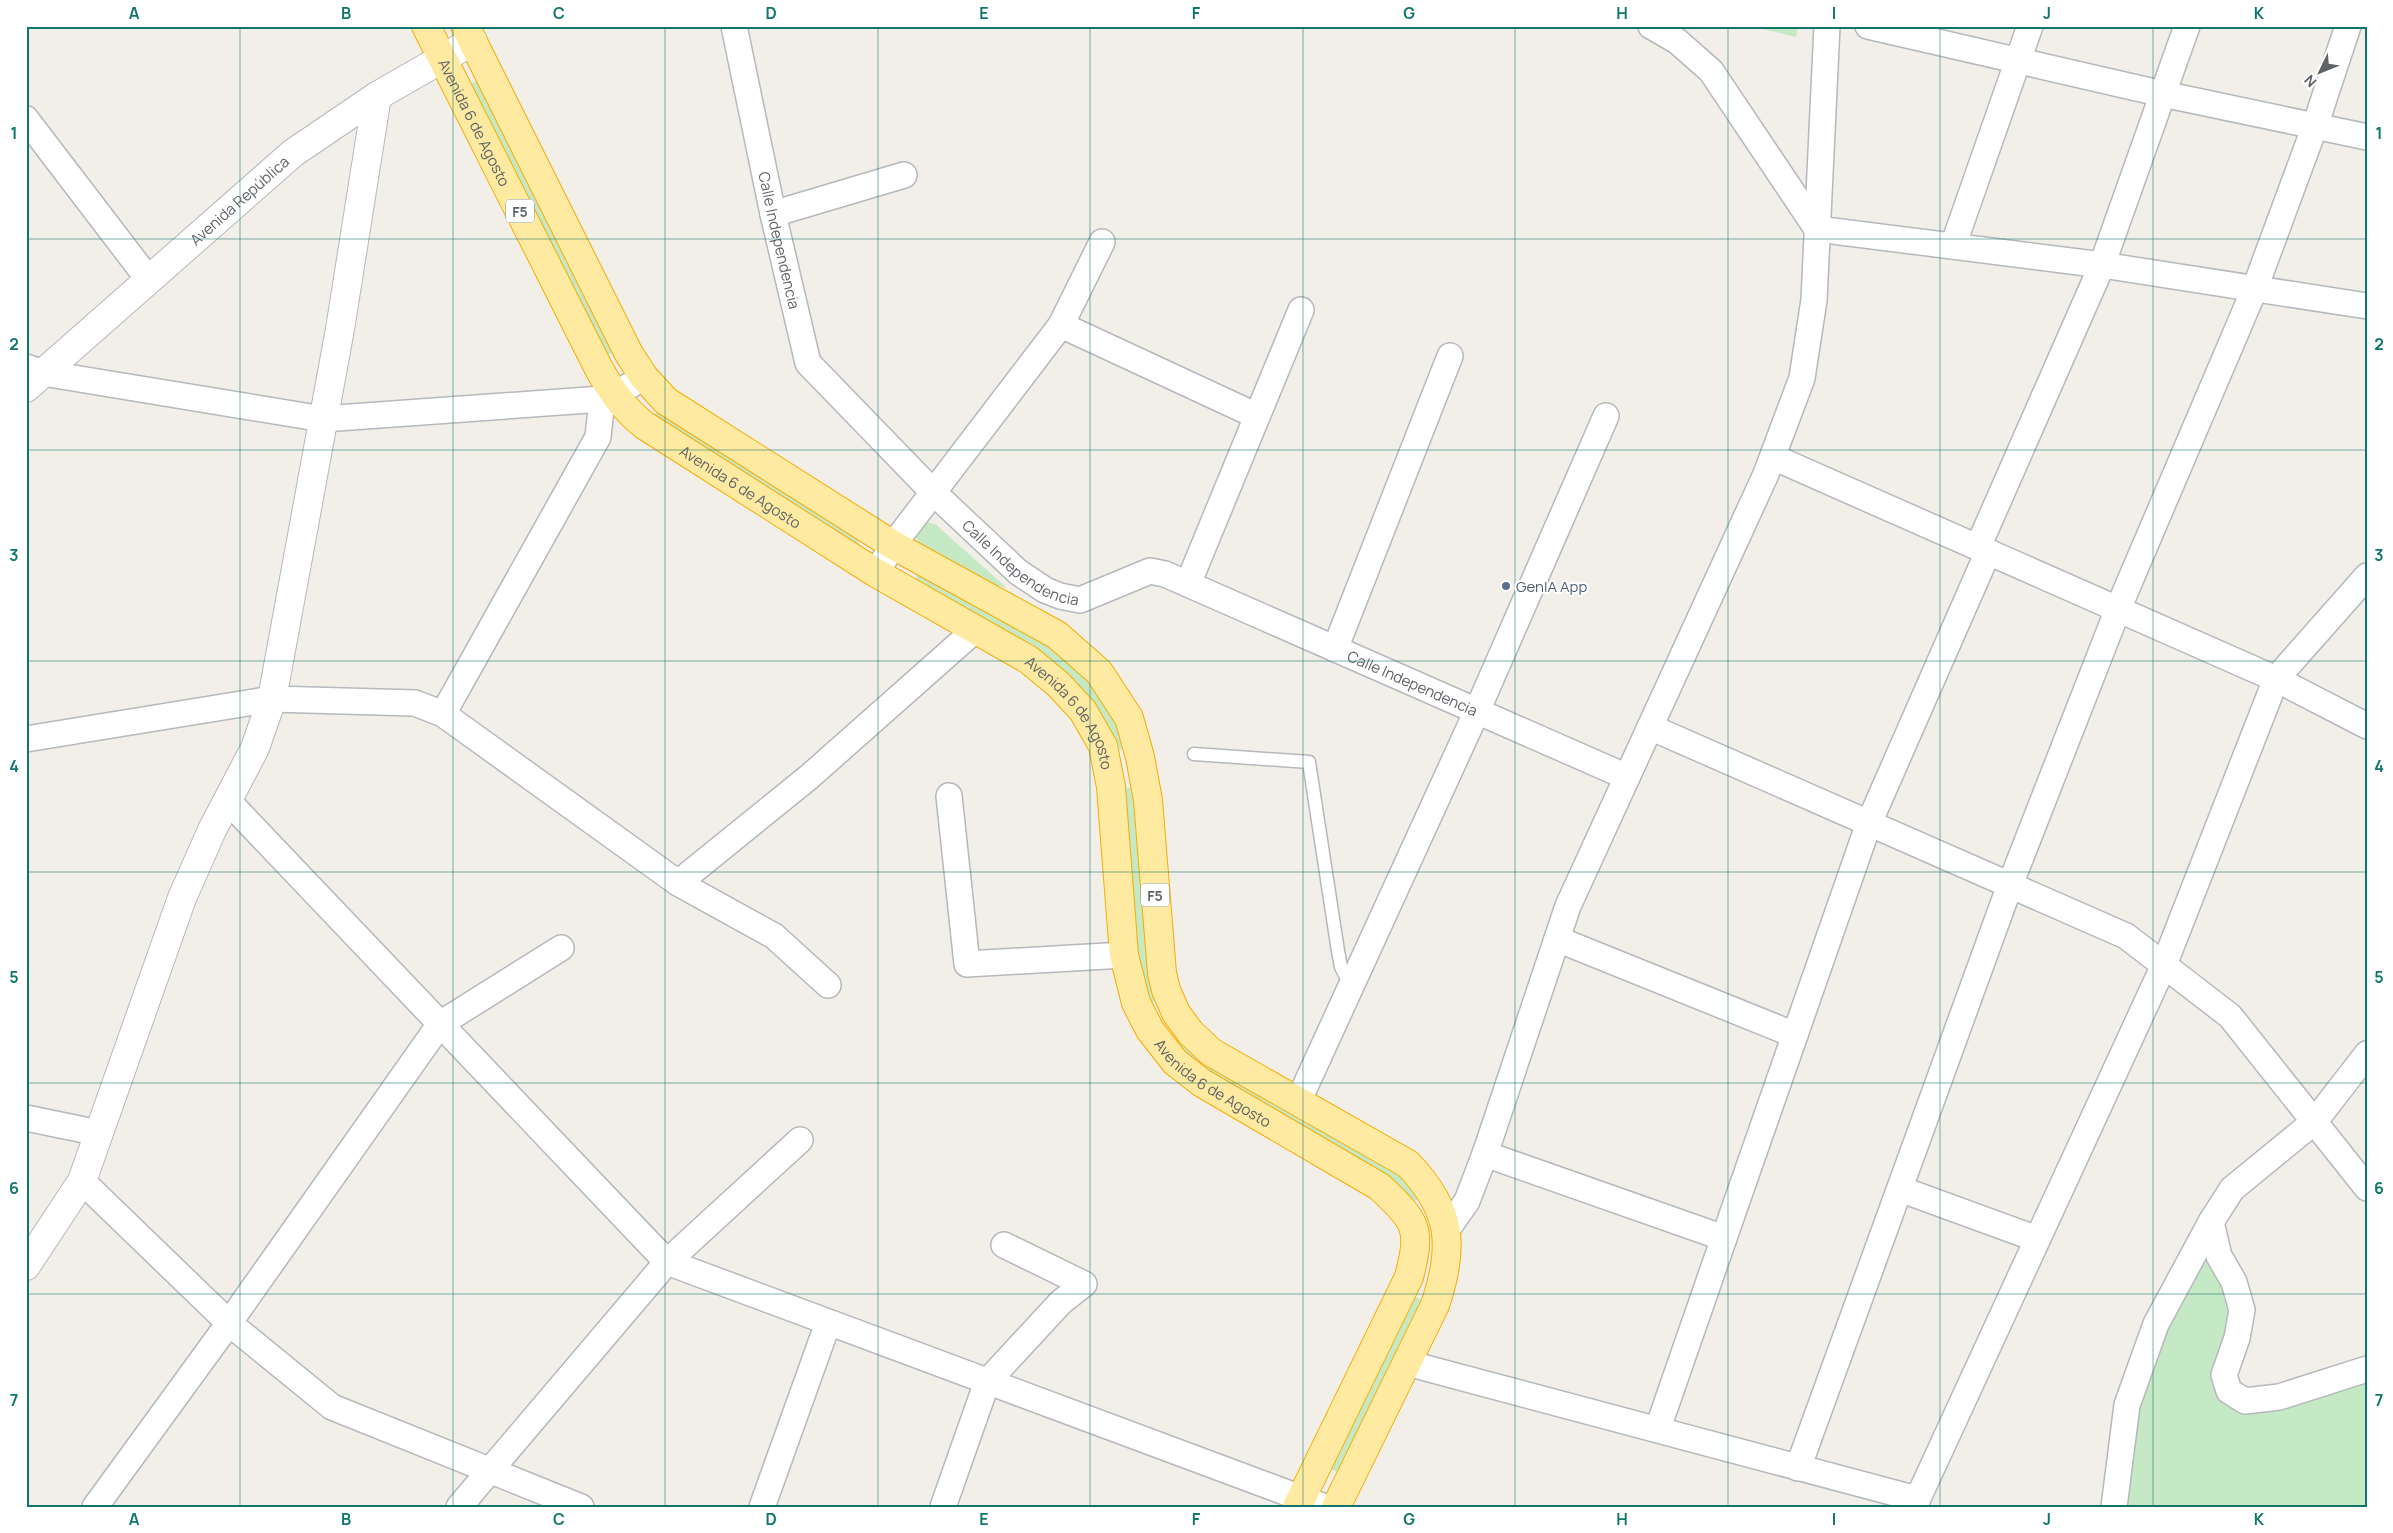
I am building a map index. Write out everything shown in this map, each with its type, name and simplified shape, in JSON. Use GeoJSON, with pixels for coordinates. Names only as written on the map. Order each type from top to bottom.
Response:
{"type":"FeatureCollection","features":[{"type":"Feature","properties":{"kind":"highway","name":"Avenida 6 de Agosto"},"geometry":{"type":"LineString","coordinates":[[426,26],[608,397],[644,425],[876,573],[1029,660],[1060,685],[1083,711],[1103,746],[1111,787],[1124,955],[1136,1003],[1150,1030],[1175,1062],[1202,1083],[1380,1187],[1408,1217],[1414,1227],[1416,1249],[1407,1281],[1308,1504]]}},
{"type":"Feature","properties":{"kind":"highway","name":"Avenida 6 de Agosto"},"geometry":{"type":"LineString","coordinates":[[469,34],[630,354],[644,377],[666,401],[893,545],[1057,635],[1099,672],[1129,718],[1142,766],[1148,800],[1162,973],[1166,990],[1176,1013],[1190,1032],[1211,1052],[1408,1164],[1427,1184],[1439,1206],[1446,1231],[1447,1253],[1443,1282],[1407,1363],[1336,1507]]}},
{"type":"Feature","properties":{"kind":"highway"},"geometry":{"type":"LineString","coordinates":[[1107,770],[1142,766]]}},
{"type":"Feature","properties":{"kind":"highway"},"geometry":{"type":"LineString","coordinates":[[1150,1030],[1176,1013]]}},
{"type":"Feature","properties":{"kind":"highway"},"geometry":{"type":"LineString","coordinates":[[1408,1217],[1446,1231]]}},
{"type":"Feature","properties":{"kind":"highway"},"geometry":{"type":"LineString","coordinates":[[1407,1281],[1438,1295]]}},
{"type":"Feature","properties":{"kind":"street","name":"Calle Independencia"},"geometry":{"type":"LineString","coordinates":[[734,26],[773,214],[808,363],[933,492],[1018,572],[1045,590],[1060,596],[1080,600],[1150,571],[1165,574],[1627,777]]}},
{"type":"Feature","properties":{"kind":"street"},"geometry":{"type":"LineString","coordinates":[[1651,26],[1677,41],[1711,71],[1817,229],[2102,265],[2367,306]]}},
{"type":"Feature","properties":{"kind":"street"},"geometry":{"type":"LineString","coordinates":[[1446,1231],[1468,1201],[1568,906],[1772,457],[1802,378],[1814,300],[1827,26]]}},
{"type":"Feature","properties":{"kind":"street"},"geometry":{"type":"LineString","coordinates":[[1868,26],[2163,94],[2367,136]]}},
{"type":"Feature","properties":{"kind":"street"},"geometry":{"type":"LineString","coordinates":[[1953,246],[2030,26]]}},
{"type":"Feature","properties":{"kind":"street"},"geometry":{"type":"LineString","coordinates":[[1658,1428],[1869,823],[2102,265],[2187,26]]}},
{"type":"Feature","properties":{"kind":"street"},"geometry":{"type":"LineString","coordinates":[[1798,1468],[2010,885],[2118,609],[2255,288],[2315,126],[2348,26]]}},
{"type":"Feature","properties":{"kind":"street","name":"Avenida República"},"geometry":{"type":"LineString","coordinates":[[32,376],[148,280],[293,153],[377,96],[442,57],[469,34]]}},
{"type":"Feature","properties":{"kind":"street"},"geometry":{"type":"LineString","coordinates":[[26,1266],[82,1181],[182,898],[255,748],[272,699],[323,419],[377,96]]}},
{"type":"Feature","properties":{"kind":"street"},"geometry":{"type":"LineString","coordinates":[[26,120],[148,280]]}},
{"type":"Feature","properties":{"kind":"street"},"geometry":{"type":"LineString","coordinates":[[773,214],[904,175]]}},
{"type":"Feature","properties":{"kind":"street"},"geometry":{"type":"LineString","coordinates":[[876,573],[893,545],[1061,325],[1102,242]]}},
{"type":"Feature","properties":{"kind":"street"},"geometry":{"type":"LineString","coordinates":[[1188,584],[1301,310]]}},
{"type":"Feature","properties":{"kind":"street"},"geometry":{"type":"LineString","coordinates":[[1061,325],[1257,416]]}},
{"type":"Feature","properties":{"kind":"street"},"geometry":{"type":"LineString","coordinates":[[1335,649],[1450,356]]}},
{"type":"Feature","properties":{"kind":"street"},"geometry":{"type":"LineString","coordinates":[[32,376],[323,419],[608,397],[644,377]]}},
{"type":"Feature","properties":{"kind":"street"},"geometry":{"type":"LineString","coordinates":[[442,714],[598,437],[608,397]]}},
{"type":"Feature","properties":{"kind":"street"},"geometry":{"type":"LineString","coordinates":[[1298,1102],[1478,711],[1606,416]]}},
{"type":"Feature","properties":{"kind":"street"},"geometry":{"type":"LineString","coordinates":[[1772,457],[2276,678],[2367,726]]}},
{"type":"Feature","properties":{"kind":"street"},"geometry":{"type":"LineString","coordinates":[[1407,1363],[1658,1428],[1915,1503],[2164,965],[2276,678],[2367,576]]}},
{"type":"Feature","properties":{"kind":"street"},"geometry":{"type":"LineString","coordinates":[[678,883],[808,777],[975,630]]}},
{"type":"Feature","properties":{"kind":"street"},"geometry":{"type":"LineString","coordinates":[[26,739],[272,699],[415,703],[442,714],[678,883],[774,936],[828,984]]}},
{"type":"Feature","properties":{"kind":"street"},"geometry":{"type":"LineString","coordinates":[[1650,727],[2126,936],[2230,1016],[2367,1188]]}},
{"type":"Feature","properties":{"kind":"street"},"geometry":{"type":"LineString","coordinates":[[949,796],[967,964],[1124,955]]}},
{"type":"Feature","properties":{"kind":"street"},"geometry":{"type":"LineString","coordinates":[[228,801],[667,1262],[1308,1504]]}},
{"type":"Feature","properties":{"kind":"street"},"geometry":{"type":"LineString","coordinates":[[1557,939],[1795,1035]]}},
{"type":"Feature","properties":{"kind":"street"},"geometry":{"type":"LineString","coordinates":[[95,1507],[229,1324],[440,1024],[561,948]]}},
{"type":"Feature","properties":{"kind":"street"},"geometry":{"type":"LineString","coordinates":[[2114,1507],[2127,1404],[2156,1324],[2211,1222],[2232,1189],[2315,1121],[2367,1054]]}},
{"type":"Feature","properties":{"kind":"street"},"geometry":{"type":"LineString","coordinates":[[26,1118],[99,1133]]}},
{"type":"Feature","properties":{"kind":"street"},"geometry":{"type":"LineString","coordinates":[[458,1507],[667,1262],[800,1140]]}},
{"type":"Feature","properties":{"kind":"street"},"geometry":{"type":"LineString","coordinates":[[1485,1154],[1724,1238]]}},
{"type":"Feature","properties":{"kind":"street"},"geometry":{"type":"LineString","coordinates":[[82,1181],[229,1324],[332,1407],[581,1507]]}},
{"type":"Feature","properties":{"kind":"street"},"geometry":{"type":"LineString","coordinates":[[1900,1189],[2037,1239]]}},
{"type":"Feature","properties":{"kind":"street"},"geometry":{"type":"LineString","coordinates":[[2211,1222],[2219,1256],[2234,1282],[2242,1310],[2237,1338],[2224,1375],[2229,1391],[2245,1401],[2279,1397],[2367,1369]]}},
{"type":"Feature","properties":{"kind":"street"},"geometry":{"type":"LineString","coordinates":[[943,1507],[987,1382],[1061,1302],[1084,1284],[1004,1245]]}},
{"type":"Feature","properties":{"kind":"street"},"geometry":{"type":"LineString","coordinates":[[762,1507],[828,1323]]}},
{"type":"Feature","properties":{"kind":"lane"},"geometry":{"type":"LineString","coordinates":[[1194,754],[1309,762],[1341,967],[1351,987]]}},
{"type":"Feature","properties":{"kind":"green space"},"geometry":{"type":"Polygon","coordinates":[[[1751,26],[1798,26],[1796,37],[1751,26]]]}},
{"type":"Feature","properties":{"kind":"green space"},"geometry":{"type":"Polygon","coordinates":[[[480,79],[618,350],[606,356],[468,85],[480,79]]]}},
{"type":"Feature","properties":{"kind":"green space"},"geometry":{"type":"Polygon","coordinates":[[[659,409],[862,537],[856,548],[652,419],[659,409]]]}},
{"type":"Feature","properties":{"kind":"green space"},"geometry":{"type":"Polygon","coordinates":[[[926,522],[935,524],[1007,588],[989,583],[920,545],[916,537],[919,528],[926,522]]]}},
{"type":"Feature","properties":{"kind":"green space"},"geometry":{"type":"Polygon","coordinates":[[[919,572],[1053,647],[1081,670],[1102,695],[1117,720],[1128,748],[1116,750],[914,581],[919,572]]]}},
{"type":"Feature","properties":{"kind":"green space"},"geometry":{"type":"Polygon","coordinates":[[[1135,786],[1159,1000],[1147,1004],[1137,966],[1125,789],[1135,786]]]}},
{"type":"Feature","properties":{"kind":"green space"},"geometry":{"type":"Polygon","coordinates":[[[1181,1036],[1395,1171],[1422,1196],[1414,1202],[1407,1195],[1216,1078],[1173,1044],[1181,1036]]]}},
{"type":"Feature","properties":{"kind":"green space"},"geometry":{"type":"Polygon","coordinates":[[[2211,1222],[2234,1282],[2224,1375],[2245,1401],[2367,1369],[2367,1507],[2114,1507],[2127,1405],[2211,1222]]]}},
{"type":"Feature","properties":{"kind":"green space"},"geometry":{"type":"Polygon","coordinates":[[[1412,1295],[1423,1301],[1338,1473],[1327,1467],[1412,1295]]]}},
{"type":"Feature","properties":{"kind":"place","name":"GenIA App"},"geometry":{"type":"Point","coordinates":[1506,586]}}]}
